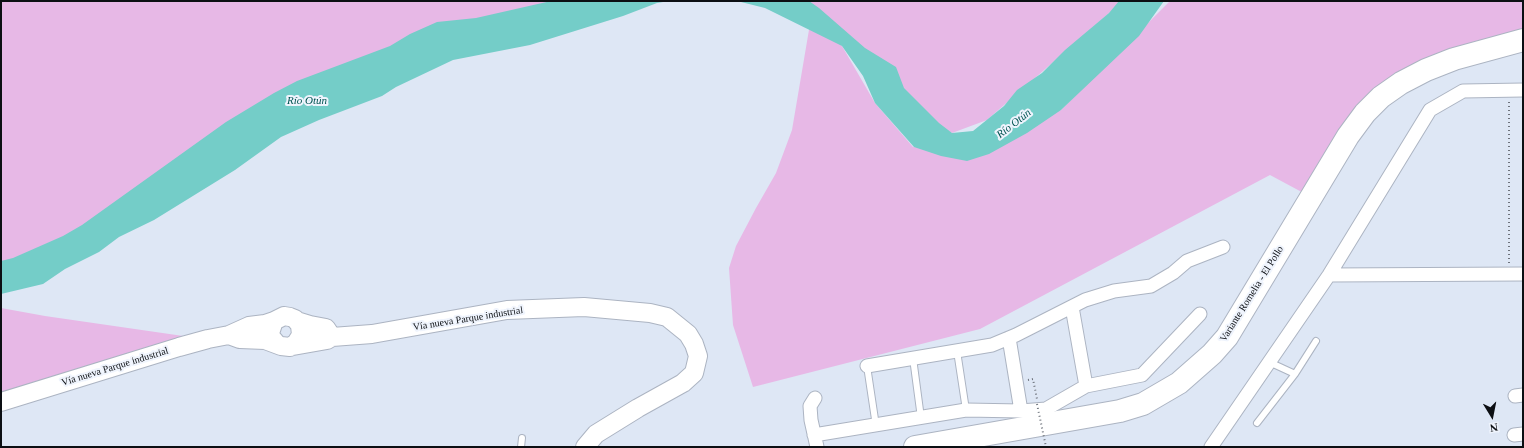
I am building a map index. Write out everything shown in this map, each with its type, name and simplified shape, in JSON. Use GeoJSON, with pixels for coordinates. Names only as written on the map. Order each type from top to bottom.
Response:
{"type":"FeatureCollection","features":[{"type":"Feature","properties":{"kind":"highway","name":"Variante Romelia - El Pollo"},"geometry":{"type":"LineString","coordinates":[[914,447],[951,444],[1044,412],[1120,411],[1143,404],[1179,384],[1195,371],[1227,337],[1348,136],[1365,113],[1381,97],[1401,83],[1440,64],[1523,40]]}},
{"type":"Feature","properties":{"kind":"main road","name":"Vía nueva Parque industrial"},"geometry":{"type":"LineString","coordinates":[[229,335],[240,339],[265,340],[284,344],[327,340],[332,336],[372,334],[507,310],[584,307],[650,313],[667,318],[688,334],[694,344],[698,356],[694,373],[683,383],[596,434],[585,447]]}},
{"type":"Feature","properties":{"kind":"main road","name":"Vía nueva Parque industrial"},"geometry":{"type":"LineString","coordinates":[[1,402],[179,347],[229,335],[249,326],[265,324],[284,316],[310,325],[326,328],[332,336]]}},
{"type":"Feature","properties":{"kind":"main road"},"geometry":{"type":"LineString","coordinates":[[274,321],[270,333],[271,336],[284,344],[296,343],[301,335],[300,325],[297,321]]}},
{"type":"Feature","properties":{"kind":"street"},"geometry":{"type":"LineString","coordinates":[[1210,447],[1329,275],[1430,110],[1463,91],[1523,90]]}},
{"type":"Feature","properties":{"kind":"street"},"geometry":{"type":"LineString","coordinates":[[867,366],[992,345],[1086,300],[1114,291],[1151,286],[1173,273],[1187,261],[1223,247]]}},
{"type":"Feature","properties":{"kind":"street"},"geometry":{"type":"LineString","coordinates":[[1329,275],[1523,274]]}},
{"type":"Feature","properties":{"kind":"street"},"geometry":{"type":"LineString","coordinates":[[1072,307],[1086,386]]}},
{"type":"Feature","properties":{"kind":"street"},"geometry":{"type":"LineString","coordinates":[[815,398],[810,406],[811,420],[816,441],[876,426],[966,410],[1044,412],[1086,386],[1142,375],[1200,314]]}},
{"type":"Feature","properties":{"kind":"street"},"geometry":{"type":"LineString","coordinates":[[1009,338],[1021,411]]}},
{"type":"Feature","properties":{"kind":"lane"},"geometry":{"type":"LineString","coordinates":[[1257,423],[1295,374],[1316,341]]}},
{"type":"Feature","properties":{"kind":"lane"},"geometry":{"type":"LineString","coordinates":[[957,351],[966,410]]}},
{"type":"Feature","properties":{"kind":"lane"},"geometry":{"type":"LineString","coordinates":[[913,358],[922,418]]}},
{"type":"Feature","properties":{"kind":"lane"},"geometry":{"type":"LineString","coordinates":[[1269,362],[1295,374]]}},
{"type":"Feature","properties":{"kind":"lane"},"geometry":{"type":"LineString","coordinates":[[867,366],[876,426]]}},
{"type":"Feature","properties":{"kind":"lane"},"geometry":{"type":"LineString","coordinates":[[521,447],[522,438]]}},
{"type":"Feature","properties":{"kind":"path"},"geometry":{"type":"LineString","coordinates":[[1508,274],[1509,90]]}},
{"type":"Feature","properties":{"kind":"path"},"geometry":{"type":"LineString","coordinates":[[1017,382],[1033,379],[1044,412],[1046,447]]}},
{"type":"Feature","properties":{"kind":"shaded area"},"geometry":{"type":"Polygon","coordinates":[[[1,1],[596,1],[465,38],[1,276],[1,1]]]}},
{"type":"Feature","properties":{"kind":"shaded area"},"geometry":{"type":"Polygon","coordinates":[[[787,1],[1123,1],[987,120],[952,133],[905,109],[852,37],[787,1]]]}},
{"type":"Feature","properties":{"kind":"shaded area"},"geometry":{"type":"Polygon","coordinates":[[[1170,1],[1523,1],[1523,40],[1426,70],[1372,107],[1311,197],[1270,175],[980,329],[753,387],[733,325],[729,268],[736,246],[776,173],[792,130],[811,18],[842,46],[875,103],[913,147],[1061,110],[1170,1]]]}},
{"type":"Feature","properties":{"kind":"shaded area"},"geometry":{"type":"Polygon","coordinates":[[[1,308],[45,316],[197,338],[1,402],[1,308]]]}},
{"type":"Feature","properties":{"kind":"water","name":"Río Otún"},"geometry":{"type":"Polygon","coordinates":[[[551,1],[669,1],[657,3],[623,16],[530,45],[453,60],[396,87],[382,96],[319,120],[281,137],[235,170],[154,220],[119,237],[99,252],[65,269],[43,284],[1,294],[1,261],[13,258],[63,236],[82,225],[226,122],[274,93],[297,81],[390,46],[410,34],[437,22],[476,18],[551,1]]]}},
{"type":"Feature","properties":{"kind":"water","name":"Río Otún"},"geometry":{"type":"Polygon","coordinates":[[[737,1],[809,1],[865,48],[896,67],[904,88],[939,123],[952,133],[973,131],[1004,106],[1017,90],[1042,73],[1065,50],[1109,13],[1119,1],[1164,1],[1139,36],[1061,110],[1027,133],[989,154],[967,161],[941,156],[914,147],[875,103],[863,76],[842,46],[765,8],[737,1]]]}}]}
